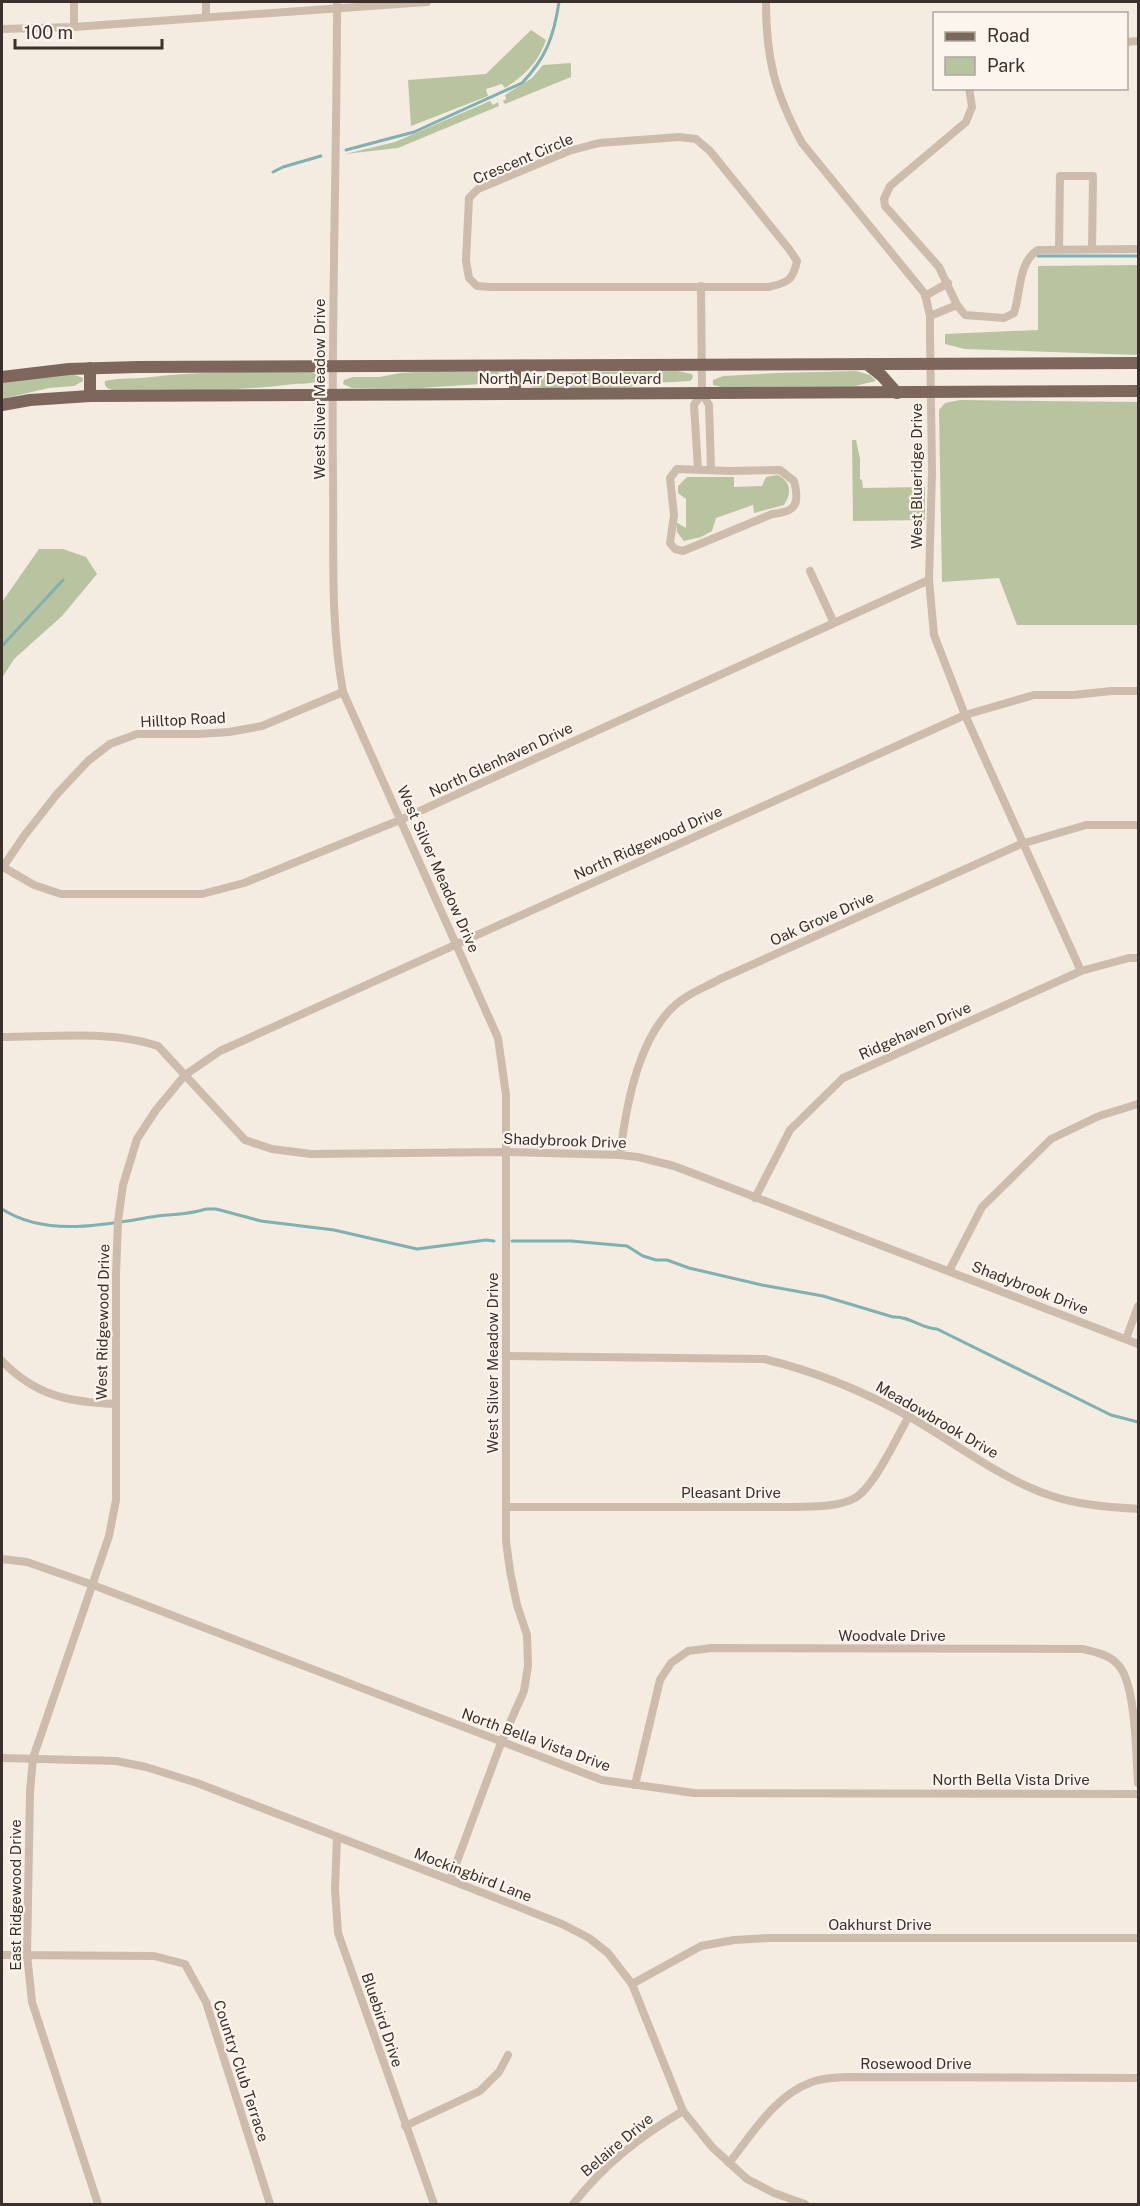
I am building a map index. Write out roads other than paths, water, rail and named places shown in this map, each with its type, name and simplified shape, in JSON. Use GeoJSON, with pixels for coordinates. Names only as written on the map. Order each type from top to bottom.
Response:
{"type":"FeatureCollection","features":[{"type":"Feature","properties":{"kind":"main road","name":"North Air Depot Boulevard"},"geometry":{"type":"LineString","coordinates":[[2,377],[37,371],[90,368],[1138,363]]}},
{"type":"Feature","properties":{"kind":"main road"},"geometry":{"type":"LineString","coordinates":[[867,364],[897,393]]}},
{"type":"Feature","properties":{"kind":"main road"},"geometry":{"type":"LineString","coordinates":[[515,366],[515,394]]}},
{"type":"Feature","properties":{"kind":"main road"},"geometry":{"type":"LineString","coordinates":[[90,368],[90,396]]}},
{"type":"Feature","properties":{"kind":"main road","name":"North Air Depot Boulevard"},"geometry":{"type":"LineString","coordinates":[[2,405],[30,400],[90,396],[1138,392]]}},
{"type":"Feature","properties":{"kind":"street"},"geometry":{"type":"LineString","coordinates":[[74,2],[74,27]]}},
{"type":"Feature","properties":{"kind":"street"},"geometry":{"type":"LineString","coordinates":[[206,2],[206,16]]}},
{"type":"Feature","properties":{"kind":"street"},"geometry":{"type":"LineString","coordinates":[[2,29],[74,27],[337,5],[427,2]]}},
{"type":"Feature","properties":{"kind":"street","name":"West Blueridge Drive"},"geometry":{"type":"LineString","coordinates":[[766,2],[769,60],[776,88],[802,143],[907,269],[925,296],[930,316],[932,472],[929,580],[934,636],[965,715],[1021,844],[1081,971]]}},
{"type":"Feature","properties":{"kind":"street","name":"West Silver Meadow Drive"},"geometry":{"type":"LineString","coordinates":[[337,5],[333,395],[334,588],[338,664],[343,692],[498,1038],[506,1095],[506,1541],[517,1605],[528,1635],[528,1666],[524,1691],[501,1743],[450,1880]]}},
{"type":"Feature","properties":{"kind":"street"},"geometry":{"type":"LineString","coordinates":[[969,90],[972,107],[966,122],[890,186],[884,199],[885,206],[939,267],[957,305],[965,315],[1004,318],[1014,313],[1019,299],[1023,268],[1030,255],[1038,250],[1138,249]]}},
{"type":"Feature","properties":{"kind":"street","name":"Crescent Circle"},"geometry":{"type":"LineString","coordinates":[[679,137],[696,139],[710,152],[797,261],[794,275],[784,284],[768,287],[701,286],[477,286],[469,278],[466,261],[469,198],[478,189],[569,152],[599,143],[679,137]]}},
{"type":"Feature","properties":{"kind":"street"},"geometry":{"type":"LineString","coordinates":[[1059,249],[1060,176],[1093,176],[1092,249]]}},
{"type":"Feature","properties":{"kind":"street"},"geometry":{"type":"LineString","coordinates":[[925,296],[948,284]]}},
{"type":"Feature","properties":{"kind":"street"},"geometry":{"type":"LineString","coordinates":[[701,286],[702,393],[709,405],[711,469]]}},
{"type":"Feature","properties":{"kind":"street"},"geometry":{"type":"LineString","coordinates":[[930,316],[957,305]]}},
{"type":"Feature","properties":{"kind":"street"},"geometry":{"type":"LineString","coordinates":[[698,469],[694,405],[702,393]]}},
{"type":"Feature","properties":{"kind":"street"},"geometry":{"type":"LineString","coordinates":[[677,469],[698,469],[780,470],[794,481],[795,506],[785,513],[772,514],[692,549],[683,551],[675,549],[670,543],[674,515],[670,478],[677,469]]}},
{"type":"Feature","properties":{"kind":"street"},"geometry":{"type":"LineString","coordinates":[[810,571],[834,623]]}},
{"type":"Feature","properties":{"kind":"street","name":"North Glenhaven Drive"},"geometry":{"type":"LineString","coordinates":[[2,867],[34,885],[61,894],[202,894],[260,877],[400,820],[929,580]]}},
{"type":"Feature","properties":{"kind":"street","name":"North Ridgewood Drive"},"geometry":{"type":"LineString","coordinates":[[185,1074],[220,1051],[965,715],[1034,695],[1138,691]]}},
{"type":"Feature","properties":{"kind":"street","name":"Hilltop Road"},"geometry":{"type":"LineString","coordinates":[[2,867],[57,794],[88,761],[110,744],[137,734],[198,734],[229,732],[262,726],[343,692]]}},
{"type":"Feature","properties":{"kind":"street","name":"Oak Grove Drive"},"geometry":{"type":"LineString","coordinates":[[620,1155],[625,1115],[651,1038],[663,1018],[682,999],[720,979],[1021,844],[1086,825],[1138,825]]}},
{"type":"Feature","properties":{"kind":"street","name":"Ridgehaven Drive"},"geometry":{"type":"LineString","coordinates":[[755,1198],[790,1130],[843,1078],[1081,971],[1129,958],[1138,958]]}},
{"type":"Feature","properties":{"kind":"street","name":"Shadybrook Drive"},"geometry":{"type":"LineString","coordinates":[[2,1037],[116,1037],[139,1039],[158,1046],[244,1140],[272,1149],[311,1154],[505,1152],[638,1156],[674,1166],[1138,1344]]}},
{"type":"Feature","properties":{"kind":"street","name":"West Ridgewood Drive"},"geometry":{"type":"LineString","coordinates":[[93,1585],[109,1536],[116,1500],[117,1232],[123,1185],[137,1139],[156,1110],[185,1074]]}},
{"type":"Feature","properties":{"kind":"street"},"geometry":{"type":"LineString","coordinates":[[949,1271],[982,1207],[1051,1139],[1099,1116],[1138,1104]]}},
{"type":"Feature","properties":{"kind":"street"},"geometry":{"type":"LineString","coordinates":[[1126,1339],[1138,1306]]}},
{"type":"Feature","properties":{"kind":"street","name":"Meadowbrook Drive"},"geometry":{"type":"LineString","coordinates":[[506,1356],[764,1359],[808,1371],[871,1396],[909,1416],[1003,1474],[1053,1497],[1102,1506],[1138,1509]]}},
{"type":"Feature","properties":{"kind":"street"},"geometry":{"type":"LineString","coordinates":[[2,1364],[37,1388],[58,1398],[82,1403],[115,1404]]}},
{"type":"Feature","properties":{"kind":"street","name":"Pleasant Drive"},"geometry":{"type":"LineString","coordinates":[[507,1507],[830,1505],[854,1498],[869,1486],[909,1416]]}},
{"type":"Feature","properties":{"kind":"street","name":"North Bella Vista Drive"},"geometry":{"type":"LineString","coordinates":[[2,1559],[27,1562],[93,1585],[602,1780],[694,1792],[1138,1794]]}},
{"type":"Feature","properties":{"kind":"street","name":"East Ridgewood Drive"},"geometry":{"type":"LineString","coordinates":[[93,1585],[33,1758],[30,1792],[27,1954],[32,2002],[98,2205]]}},
{"type":"Feature","properties":{"kind":"street","name":"Woodvale Drive"},"geometry":{"type":"LineString","coordinates":[[635,1785],[660,1680],[671,1663],[688,1651],[712,1648],[1082,1649],[1103,1653],[1119,1665],[1128,1682],[1138,1783]]}},
{"type":"Feature","properties":{"kind":"street","name":"Mockingbird Lane"},"geometry":{"type":"LineString","coordinates":[[2,1758],[116,1761],[146,1767],[197,1783],[450,1880],[562,1924],[589,1938],[608,1953],[632,1984],[683,2111],[712,2147],[747,2179],[805,2205]]}},
{"type":"Feature","properties":{"kind":"street","name":"Bluebird Drive"},"geometry":{"type":"LineString","coordinates":[[337,1838],[335,1889],[338,1933],[434,2205]]}},
{"type":"Feature","properties":{"kind":"street","name":"Oakhurst Drive"},"geometry":{"type":"LineString","coordinates":[[632,1984],[701,1946],[734,1940],[770,1938],[1138,1938]]}},
{"type":"Feature","properties":{"kind":"street","name":"Country Club Terrace"},"geometry":{"type":"LineString","coordinates":[[2,1955],[154,1956],[185,1964],[206,2002],[270,2205]]}},
{"type":"Feature","properties":{"kind":"street"},"geometry":{"type":"LineString","coordinates":[[405,2126],[480,2091],[499,2072],[508,2055]]}},
{"type":"Feature","properties":{"kind":"street","name":"Rosewood Drive"},"geometry":{"type":"LineString","coordinates":[[729,2163],[775,2105],[797,2089],[814,2081],[845,2077],[1138,2078]]}},
{"type":"Feature","properties":{"kind":"street","name":"Belaire Drive"},"geometry":{"type":"LineString","coordinates":[[573,2205],[596,2176],[648,2131],[683,2111]]}},
{"type":"Feature","properties":{"kind":"waterway"},"geometry":{"type":"LineString","coordinates":[[346,150],[414,132],[522,83],[537,65],[548,46],[559,2]]}},
{"type":"Feature","properties":{"kind":"waterway"},"geometry":{"type":"LineString","coordinates":[[273,172],[321,156]]}},
{"type":"Feature","properties":{"kind":"waterway"},"geometry":{"type":"LineString","coordinates":[[1038,256],[1138,256]]}},
{"type":"Feature","properties":{"kind":"waterway"},"geometry":{"type":"LineString","coordinates":[[2,646],[63,580]]}},
{"type":"Feature","properties":{"kind":"waterway"},"geometry":{"type":"LineString","coordinates":[[2,1209],[19,1218],[55,1226],[114,1223],[216,1209],[261,1221],[334,1230],[417,1249],[486,1240],[494,1241]]}},
{"type":"Feature","properties":{"kind":"waterway"},"geometry":{"type":"LineString","coordinates":[[512,1241],[571,1241],[627,1246],[643,1256],[656,1260],[667,1260],[689,1268],[762,1285],[823,1296],[893,1317],[905,1318],[925,1327],[937,1329],[1111,1415],[1138,1422]]}}]}
